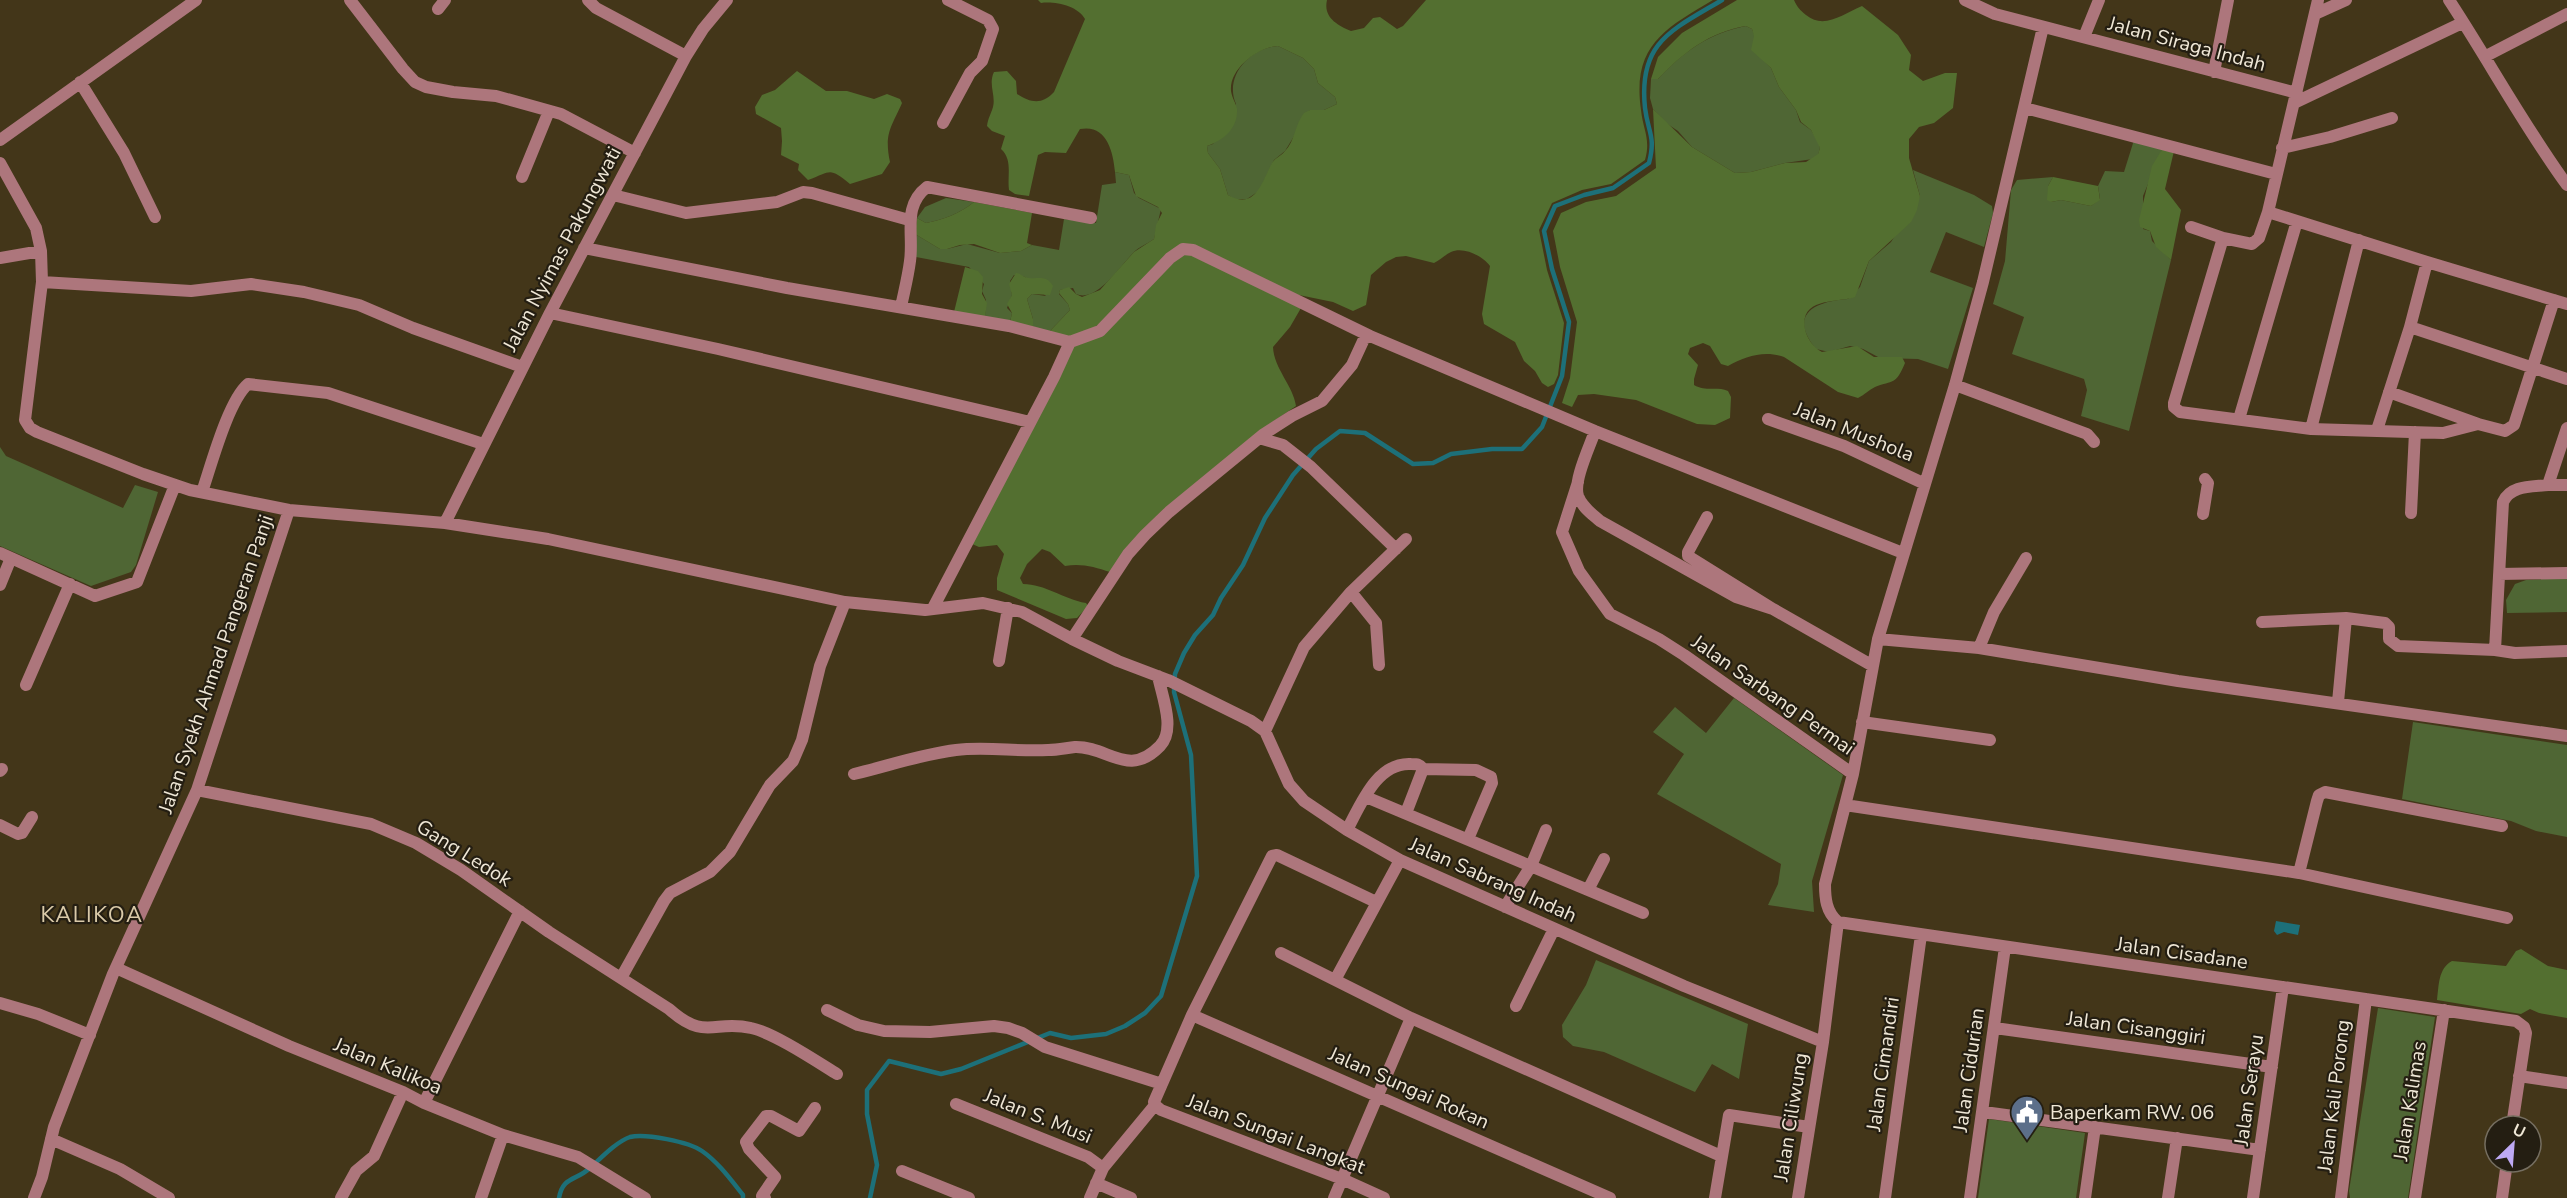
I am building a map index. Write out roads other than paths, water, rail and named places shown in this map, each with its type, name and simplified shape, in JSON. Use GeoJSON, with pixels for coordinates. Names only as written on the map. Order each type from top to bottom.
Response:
{"type":"FeatureCollection","features":[{"type":"Feature","properties":{"kind":"street"},"geometry":{"type":"LineString","coordinates":[[0,140],[196,0]]}},
{"type":"Feature","properties":{"kind":"street"},"geometry":{"type":"LineString","coordinates":[[350,0],[415,82],[426,87],[453,92],[496,96],[561,114],[635,153]]}},
{"type":"Feature","properties":{"kind":"street"},"geometry":{"type":"LineString","coordinates":[[588,0],[596,8],[686,56]]}},
{"type":"Feature","properties":{"kind":"street","name":"Jalan Nyimas Pakungwati"},"geometry":{"type":"LineString","coordinates":[[445,523],[522,367],[686,56],[702,29],[727,0]]}},
{"type":"Feature","properties":{"kind":"street"},"geometry":{"type":"LineString","coordinates":[[943,123],[970,73],[982,61],[993,29],[988,20],[948,0]]}},
{"type":"Feature","properties":{"kind":"street","name":"Jalan Siraga Indah"},"geometry":{"type":"LineString","coordinates":[[1965,0],[1995,14],[2214,72],[2296,98]]}},
{"type":"Feature","properties":{"kind":"street"},"geometry":{"type":"LineString","coordinates":[[2084,37],[2098,0]]}},
{"type":"Feature","properties":{"kind":"street"},"geometry":{"type":"LineString","coordinates":[[2214,72],[2228,0]]}},
{"type":"Feature","properties":{"kind":"street"},"geometry":{"type":"LineString","coordinates":[[2191,226],[2223,238],[2254,243],[2259,238],[2268,212],[2318,0]]}},
{"type":"Feature","properties":{"kind":"street"},"geometry":{"type":"LineString","coordinates":[[2315,14],[2346,0]]}},
{"type":"Feature","properties":{"kind":"street"},"geometry":{"type":"LineString","coordinates":[[2454,2],[2462,22],[2486,56],[2530,133],[2567,185]]}},
{"type":"Feature","properties":{"kind":"street"},"geometry":{"type":"LineString","coordinates":[[2486,56],[2567,14]]}},
{"type":"Feature","properties":{"kind":"street"},"geometry":{"type":"LineString","coordinates":[[2296,98],[2462,22]]}},
{"type":"Feature","properties":{"kind":"street"},"geometry":{"type":"LineString","coordinates":[[1838,922],[1831,917],[1825,897],[1825,884],[1852,774],[1878,639],[1955,385],[2003,205],[2043,27]]}},
{"type":"Feature","properties":{"kind":"street"},"geometry":{"type":"LineString","coordinates":[[80,82],[124,153],[155,217]]}},
{"type":"Feature","properties":{"kind":"street"},"geometry":{"type":"LineString","coordinates":[[2025,108],[2276,174]]}},
{"type":"Feature","properties":{"kind":"street"},"geometry":{"type":"LineString","coordinates":[[522,177],[549,111]]}},
{"type":"Feature","properties":{"kind":"street"},"geometry":{"type":"LineString","coordinates":[[2282,148],[2330,137],[2392,118]]}},
{"type":"Feature","properties":{"kind":"street"},"geometry":{"type":"LineString","coordinates":[[0,163],[36,228],[41,251],[42,282],[25,420],[30,428],[175,485],[289,510],[445,523],[548,539],[845,602],[916,609],[983,603],[1008,608],[1030,615],[1072,639],[1195,693],[1251,721],[1265,731],[1304,647],[1351,592],[1406,539]]}},
{"type":"Feature","properties":{"kind":"street"},"geometry":{"type":"LineString","coordinates":[[901,307],[910,260],[909,220],[919,193],[927,187],[934,186],[1091,218]]}},
{"type":"Feature","properties":{"kind":"street"},"geometry":{"type":"LineString","coordinates":[[613,195],[686,213],[777,202],[803,192],[909,220]]}},
{"type":"Feature","properties":{"kind":"street"},"geometry":{"type":"LineString","coordinates":[[2268,212],[2567,303]]}},
{"type":"Feature","properties":{"kind":"street"},"geometry":{"type":"LineString","coordinates":[[2239,419],[2297,221]]}},
{"type":"Feature","properties":{"kind":"street"},"geometry":{"type":"LineString","coordinates":[[2223,238],[2173,405],[2180,412],[2311,429],[2443,433],[2478,424]]}},
{"type":"Feature","properties":{"kind":"street"},"geometry":{"type":"LineString","coordinates":[[2311,429],[2359,240]]}},
{"type":"Feature","properties":{"kind":"street"},"geometry":{"type":"LineString","coordinates":[[584,248],[787,288],[1010,326],[1070,342],[1100,331],[1170,258],[1183,249],[1193,250],[1370,336],[1595,431],[1903,553]]}},
{"type":"Feature","properties":{"kind":"street"},"geometry":{"type":"LineString","coordinates":[[0,258],[41,251]]}},
{"type":"Feature","properties":{"kind":"street"},"geometry":{"type":"LineString","coordinates":[[2376,430],[2410,327],[2427,262]]}},
{"type":"Feature","properties":{"kind":"street"},"geometry":{"type":"LineString","coordinates":[[42,282],[191,291],[251,284],[304,292],[359,305],[413,328],[522,367]]}},
{"type":"Feature","properties":{"kind":"street"},"geometry":{"type":"LineString","coordinates":[[2389,392],[2502,431],[2513,426],[2554,300]]}},
{"type":"Feature","properties":{"kind":"street"},"geometry":{"type":"LineString","coordinates":[[550,313],[1030,422]]}},
{"type":"Feature","properties":{"kind":"street"},"geometry":{"type":"LineString","coordinates":[[2410,327],[2567,379]]}},
{"type":"Feature","properties":{"kind":"street"},"geometry":{"type":"LineString","coordinates":[[1072,639],[1128,554],[1145,535],[1169,512],[1259,438],[1329,394],[1352,365],[1364,339],[1370,336]]}},
{"type":"Feature","properties":{"kind":"street"},"geometry":{"type":"LineString","coordinates":[[933,608],[1070,342]]}},
{"type":"Feature","properties":{"kind":"street"},"geometry":{"type":"LineString","coordinates":[[202,492],[240,390],[248,384],[328,393],[483,444]]}},
{"type":"Feature","properties":{"kind":"street"},"geometry":{"type":"LineString","coordinates":[[1955,385],[2087,434],[2094,442]]}},
{"type":"Feature","properties":{"kind":"street","name":"Jalan Mushola"},"geometry":{"type":"LineString","coordinates":[[1768,419],[1844,446],[1925,483]]}},
{"type":"Feature","properties":{"kind":"street"},"geometry":{"type":"LineString","coordinates":[[2548,485],[2567,428]]}},
{"type":"Feature","properties":{"kind":"street"},"geometry":{"type":"LineString","coordinates":[[1595,431],[1578,482],[1577,494],[1584,506],[1600,521],[1736,597],[1773,609]]}},
{"type":"Feature","properties":{"kind":"street"},"geometry":{"type":"LineString","coordinates":[[2411,513],[2415,432]]}},
{"type":"Feature","properties":{"kind":"street"},"geometry":{"type":"LineString","coordinates":[[1259,438],[1283,445],[1311,467],[1396,549]]}},
{"type":"Feature","properties":{"kind":"street"},"geometry":{"type":"LineString","coordinates":[[2203,513],[2208,483],[2205,479]]}},
{"type":"Feature","properties":{"kind":"street","name":"Jalan Sarbang Permai"},"geometry":{"type":"LineString","coordinates":[[1578,482],[1562,532],[1579,571],[1610,614],[1672,648],[1852,774]]}},
{"type":"Feature","properties":{"kind":"street"},"geometry":{"type":"LineString","coordinates":[[0,585],[6,555],[95,596],[137,582],[175,485]]}},
{"type":"Feature","properties":{"kind":"street"},"geometry":{"type":"LineString","coordinates":[[2495,650],[2502,507],[2507,494],[2512,490],[2567,485]]}},
{"type":"Feature","properties":{"kind":"street","name":"Jalan Syekh Ahmad Pangeran Panji"},"geometry":{"type":"LineString","coordinates":[[34,1198],[51,1139],[116,968],[197,790],[289,510]]}},
{"type":"Feature","properties":{"kind":"street"},"geometry":{"type":"LineString","coordinates":[[1707,517],[1688,556],[1773,609],[1873,666]]}},
{"type":"Feature","properties":{"kind":"street"},"geometry":{"type":"LineString","coordinates":[[1979,648],[2000,601],[2026,558]]}},
{"type":"Feature","properties":{"kind":"street"},"geometry":{"type":"LineString","coordinates":[[2499,574],[2567,573]]}},
{"type":"Feature","properties":{"kind":"street"},"geometry":{"type":"LineString","coordinates":[[26,686],[70,584]]}},
{"type":"Feature","properties":{"kind":"street"},"geometry":{"type":"LineString","coordinates":[[1351,592],[1376,623],[1379,665]]}},
{"type":"Feature","properties":{"kind":"street"},"geometry":{"type":"LineString","coordinates":[[621,978],[670,893],[710,872],[730,852],[770,785],[793,761],[802,740],[820,666],[845,602]]}},
{"type":"Feature","properties":{"kind":"street"},"geometry":{"type":"LineString","coordinates":[[999,661],[1008,608]]}},
{"type":"Feature","properties":{"kind":"street"},"geometry":{"type":"LineString","coordinates":[[2338,702],[2346,618]]}},
{"type":"Feature","properties":{"kind":"street"},"geometry":{"type":"LineString","coordinates":[[2262,622],[2346,618],[2385,623],[2389,627],[2389,639],[2398,646],[2495,650],[2515,653],[2567,651]]}},
{"type":"Feature","properties":{"kind":"street"},"geometry":{"type":"LineString","coordinates":[[1878,639],[1979,648],[2178,681],[2567,736]]}},
{"type":"Feature","properties":{"kind":"street"},"geometry":{"type":"LineString","coordinates":[[854,774],[959,749],[1048,750],[1078,747],[1128,762],[1154,752],[1165,740],[1168,730],[1163,678]]}},
{"type":"Feature","properties":{"kind":"street"},"geometry":{"type":"LineString","coordinates":[[1862,722],[1990,740]]}},
{"type":"Feature","properties":{"kind":"street","name":"Jalan Sabrang Indah"},"geometry":{"type":"LineString","coordinates":[[1265,731],[1293,790],[1311,807],[1400,860],[1740,1010],[1822,1042]]}},
{"type":"Feature","properties":{"kind":"street"},"geometry":{"type":"LineString","coordinates":[[1347,830],[1366,796],[1383,773],[1401,763],[1416,764],[1423,769],[1476,770],[1491,777],[1492,783],[1468,839]]}},
{"type":"Feature","properties":{"kind":"street"},"geometry":{"type":"LineString","coordinates":[[1406,813],[1423,769]]}},
{"type":"Feature","properties":{"kind":"street","name":"Gang Ledok"},"geometry":{"type":"LineString","coordinates":[[197,790],[371,824],[416,843],[461,870],[669,1009],[683,1022],[714,1029],[753,1028],[837,1074]]}},
{"type":"Feature","properties":{"kind":"street"},"geometry":{"type":"LineString","coordinates":[[2299,873],[2317,801],[2319,795],[2325,792],[2502,826]]}},
{"type":"Feature","properties":{"kind":"street"},"geometry":{"type":"LineString","coordinates":[[1366,796],[1643,913]]}},
{"type":"Feature","properties":{"kind":"street"},"geometry":{"type":"LineString","coordinates":[[1845,805],[2299,873],[2507,918]]}},
{"type":"Feature","properties":{"kind":"street"},"geometry":{"type":"LineString","coordinates":[[0,825],[22,834],[32,817]]}},
{"type":"Feature","properties":{"kind":"street"},"geometry":{"type":"LineString","coordinates":[[1505,908],[1531,866],[1546,830]]}},
{"type":"Feature","properties":{"kind":"street"},"geometry":{"type":"LineString","coordinates":[[1090,1198],[1103,1168],[1155,1105],[1192,1015],[1272,856],[1277,855],[1377,902]]}},
{"type":"Feature","properties":{"kind":"street"},"geometry":{"type":"LineString","coordinates":[[1588,890],[1604,859]]}},
{"type":"Feature","properties":{"kind":"street"},"geometry":{"type":"LineString","coordinates":[[1335,980],[1400,860]]}},
{"type":"Feature","properties":{"kind":"street"},"geometry":{"type":"LineString","coordinates":[[423,1103],[520,911]]}},
{"type":"Feature","properties":{"kind":"street","name":"Jalan Cisadane"},"geometry":{"type":"LineString","coordinates":[[1838,922],[2520,1023],[2526,1033],[2519,1076]]}},
{"type":"Feature","properties":{"kind":"street","name":"Jalan Ciliwung"},"geometry":{"type":"LineString","coordinates":[[1798,1198],[1838,922]]}},
{"type":"Feature","properties":{"kind":"street"},"geometry":{"type":"LineString","coordinates":[[1516,1006],[1554,929]]}},
{"type":"Feature","properties":{"kind":"street","name":"Jalan Cimandiri"},"geometry":{"type":"LineString","coordinates":[[1885,1198],[1921,935]]}},
{"type":"Feature","properties":{"kind":"street","name":"Jalan Cidurian"},"geometry":{"type":"LineString","coordinates":[[1970,1198],[1984,1112],[2005,947]]}},
{"type":"Feature","properties":{"kind":"street"},"geometry":{"type":"LineString","coordinates":[[1281,953],[1411,1018],[1721,1156]]}},
{"type":"Feature","properties":{"kind":"street","name":"Jalan Kalikoa"},"geometry":{"type":"LineString","coordinates":[[116,968],[289,1046],[403,1092],[423,1103],[503,1135],[578,1157],[645,1198]]}},
{"type":"Feature","properties":{"kind":"street","name":"Jalan Serayu"},"geometry":{"type":"LineString","coordinates":[[2253,1198],[2283,987]]}},
{"type":"Feature","properties":{"kind":"street","name":"Jalan Kali Porong"},"geometry":{"type":"LineString","coordinates":[[2342,1198],[2366,999]]}},
{"type":"Feature","properties":{"kind":"street"},"geometry":{"type":"LineString","coordinates":[[0,1002],[39,1014],[90,1035]]}},
{"type":"Feature","properties":{"kind":"street"},"geometry":{"type":"LineString","coordinates":[[827,1010],[858,1024],[884,1031],[930,1032],[994,1026],[1022,1033],[1045,1047],[1162,1084]]}},
{"type":"Feature","properties":{"kind":"street","name":"Jalan Kalimas"},"geometry":{"type":"LineString","coordinates":[[2415,1198],[2444,1010]]}},
{"type":"Feature","properties":{"kind":"street","name":"Jalan Sungai Rokan"},"geometry":{"type":"LineString","coordinates":[[1192,1015],[1610,1198]]}},
{"type":"Feature","properties":{"kind":"street"},"geometry":{"type":"LineString","coordinates":[[1334,1198],[1411,1018]]}},
{"type":"Feature","properties":{"kind":"street","name":"Jalan Cisanggiri"},"geometry":{"type":"LineString","coordinates":[[1995,1028],[2272,1067]]}},
{"type":"Feature","properties":{"kind":"street"},"geometry":{"type":"LineString","coordinates":[[2514,1114],[2519,1076],[2567,1083]]}},
{"type":"Feature","properties":{"kind":"street"},"geometry":{"type":"LineString","coordinates":[[340,1198],[356,1171],[374,1155],[403,1092]]}},
{"type":"Feature","properties":{"kind":"street","name":"Jalan S. Musi"},"geometry":{"type":"LineString","coordinates":[[956,1104],[1088,1157],[1103,1168]]}},
{"type":"Feature","properties":{"kind":"street","name":"Jalan Sungai Langkat"},"geometry":{"type":"LineString","coordinates":[[1155,1105],[1161,1110],[1342,1179],[1384,1198]]}},
{"type":"Feature","properties":{"kind":"street"},"geometry":{"type":"LineString","coordinates":[[765,1198],[762,1196],[775,1176],[748,1149],[746,1142],[766,1116],[771,1116],[800,1131],[815,1108]]}},
{"type":"Feature","properties":{"kind":"street"},"geometry":{"type":"LineString","coordinates":[[1984,1112],[2260,1150]]}},
{"type":"Feature","properties":{"kind":"street"},"geometry":{"type":"LineString","coordinates":[[1715,1198],[1729,1114],[1809,1127]]}},
{"type":"Feature","properties":{"kind":"street"},"geometry":{"type":"LineString","coordinates":[[2085,1198],[2095,1127]]}},
{"type":"Feature","properties":{"kind":"street"},"geometry":{"type":"LineString","coordinates":[[480,1198],[503,1135]]}},
{"type":"Feature","properties":{"kind":"street"},"geometry":{"type":"LineString","coordinates":[[2168,1198],[2176,1138]]}},
{"type":"Feature","properties":{"kind":"street"},"geometry":{"type":"LineString","coordinates":[[51,1139],[120,1169],[169,1198]]}},
{"type":"Feature","properties":{"kind":"street"},"geometry":{"type":"LineString","coordinates":[[902,1171],[969,1198]]}},
{"type":"Feature","properties":{"kind":"street"},"geometry":{"type":"LineString","coordinates":[[2502,1198],[2505,1174]]}},
{"type":"Feature","properties":{"kind":"street"},"geometry":{"type":"LineString","coordinates":[[1096,1184],[1131,1198]]}},
{"type":"Feature","properties":{"kind":"water"},"geometry":{"type":"Polygon","coordinates":[[[2276,921],[2300,925],[2298,935],[2284,932],[2277,935],[2274,931],[2276,921]]]}},
{"type":"Feature","properties":{"kind":"waterway"},"geometry":{"type":"LineString","coordinates":[[870,1198],[877,1165],[867,1114],[867,1090],[889,1061],[941,1074],[961,1069],[1050,1033],[1071,1038],[1106,1034],[1125,1026],[1145,1013],[1161,996],[1197,876],[1191,755],[1174,692],[1175,674],[1184,653],[1195,635],[1213,615],[1221,598],[1243,565],[1265,518],[1293,475],[1316,449],[1340,431],[1365,433],[1413,464],[1433,463],[1451,454],[1492,449],[1522,449],[1542,427],[1562,376],[1569,322],[1552,269],[1544,231],[1555,206],[1584,195],[1613,188],[1649,163],[1652,140],[1645,108],[1644,86],[1647,68],[1653,53],[1662,40],[1674,30],[1722,0]]}},
{"type":"Feature","properties":{"kind":"waterway"},"geometry":{"type":"LineString","coordinates":[[559,1198],[567,1182],[585,1172],[619,1143],[637,1136],[656,1137],[702,1151],[724,1172],[743,1198]]}},
{"type":"Feature","properties":{"kind":"place","name":"Baperkam RW. 06"},"geometry":{"type":"Point","coordinates":[2027,1141]}},
{"type":"Feature","properties":{"kind":"district","name":"KALIKOA"},"geometry":{"type":"Point","coordinates":[92,915]}}]}
